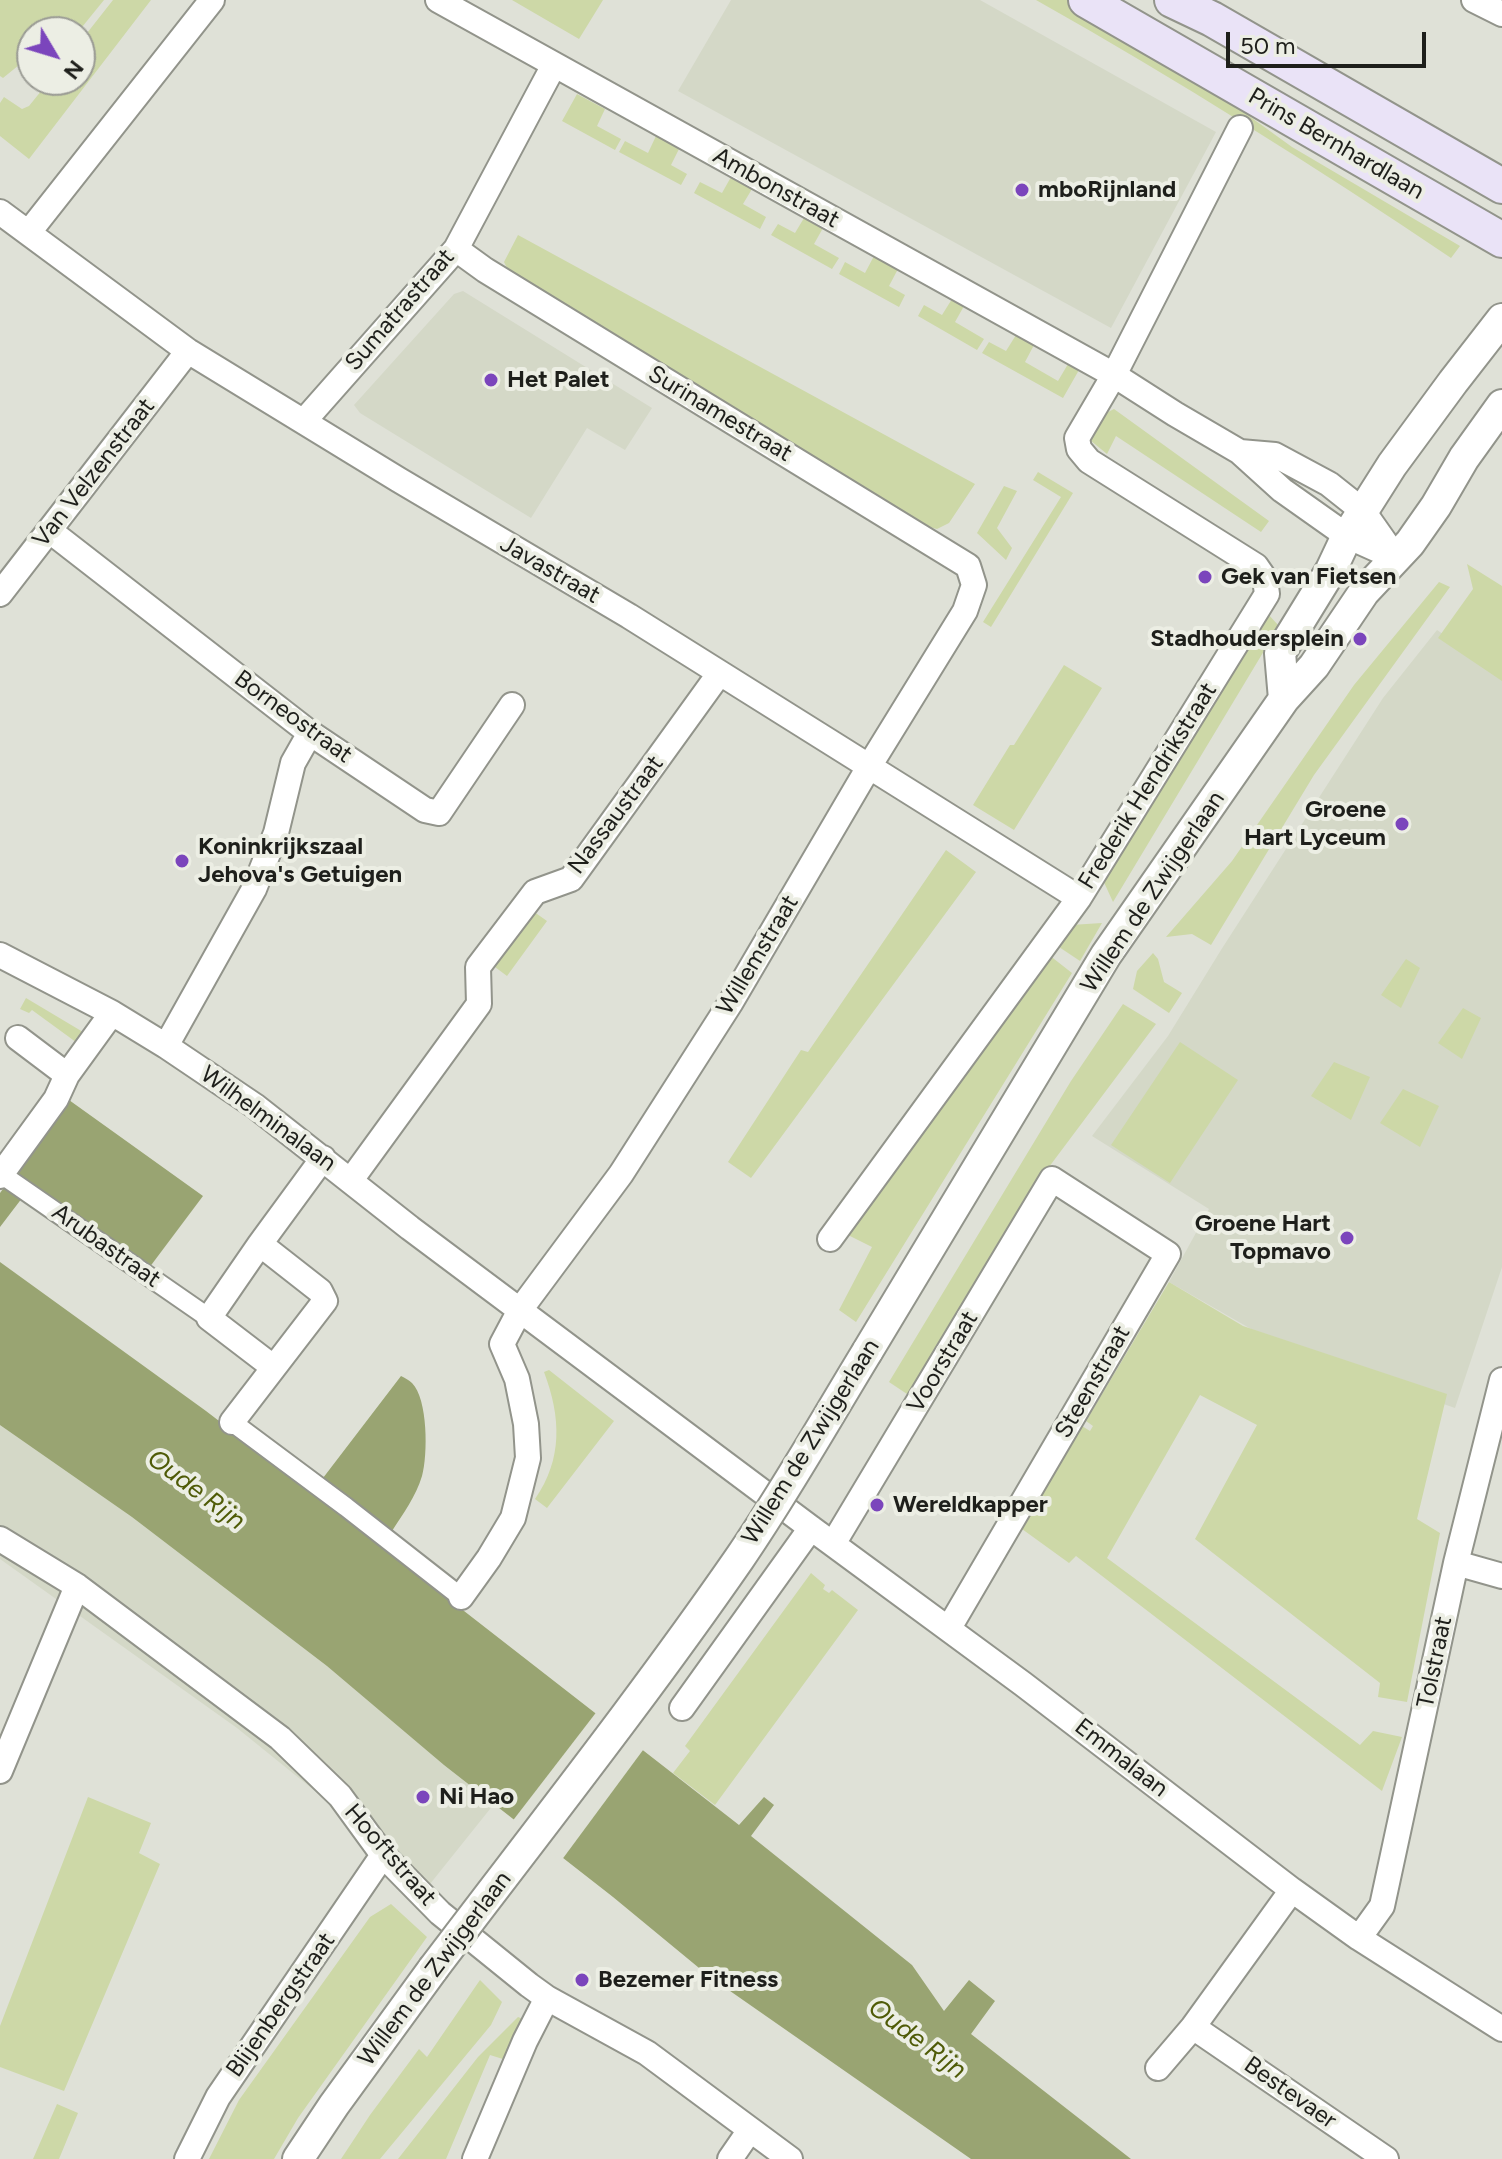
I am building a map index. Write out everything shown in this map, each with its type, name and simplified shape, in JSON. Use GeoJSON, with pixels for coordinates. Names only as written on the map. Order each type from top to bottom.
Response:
{"type":"FeatureCollection","features":[{"type":"Feature","properties":{"kind":"main road","name":"Prins Bernhardlaan"},"geometry":{"type":"LineString","coordinates":[[1086,0],[1502,240]]}},
{"type":"Feature","properties":{"kind":"main road","name":"Prins Bernhardlaan"},"geometry":{"type":"LineString","coordinates":[[1172,0],[1212,19],[1502,186]]}},
{"type":"Feature","properties":{"kind":"street"},"geometry":{"type":"LineString","coordinates":[[29,232],[212,0]]}},
{"type":"Feature","properties":{"kind":"street","name":"Ambonstraat"},"geometry":{"type":"LineString","coordinates":[[438,0],[1114,375],[1240,452],[1275,455],[1329,484],[1355,523],[1396,558]]}},
{"type":"Feature","properties":{"kind":"street"},"geometry":{"type":"LineString","coordinates":[[1474,0],[1502,14]]}},
{"type":"Feature","properties":{"kind":"street","name":"Sumatrastraat"},"geometry":{"type":"LineString","coordinates":[[304,421],[456,249],[554,65]]}},
{"type":"Feature","properties":{"kind":"street"},"geometry":{"type":"LineString","coordinates":[[1114,375],[1240,128]]}},
{"type":"Feature","properties":{"kind":"street","name":"Javastraat"},"geometry":{"type":"LineString","coordinates":[[0,212],[188,351],[629,616],[1079,898]]}},
{"type":"Feature","properties":{"kind":"street","name":"Surinamestraat"},"geometry":{"type":"LineString","coordinates":[[456,249],[485,270],[944,550],[968,566],[974,585]]}},
{"type":"Feature","properties":{"kind":"street"},"geometry":{"type":"LineString","coordinates":[[1284,699],[1280,653],[1392,465],[1502,319]]}},
{"type":"Feature","properties":{"kind":"street","name":"Van Velzenstraat"},"geometry":{"type":"LineString","coordinates":[[0,594],[188,351]]}},
{"type":"Feature","properties":{"kind":"street","name":"Frederik Hendrikstraat"},"geometry":{"type":"LineString","coordinates":[[830,1239],[1079,898],[1267,594],[1265,579],[1256,566],[1089,461],[1079,449],[1077,438],[1114,375]]}},
{"type":"Feature","properties":{"kind":"street","name":"Willem de Zwijgerlaan"},"geometry":{"type":"LineString","coordinates":[[298,2159],[433,1969],[630,1710],[739,1559],[1106,955],[1284,699],[1314,666],[1364,592],[1396,558],[1436,506],[1464,458],[1502,405]]}},
{"type":"Feature","properties":{"kind":"street","name":"Borneostraat"},"geometry":{"type":"LineString","coordinates":[[50,531],[310,733],[425,810],[439,813],[512,705]]}},
{"type":"Feature","properties":{"kind":"street","name":"Willemstraat"},"geometry":{"type":"LineString","coordinates":[[520,1310],[621,1174],[741,985],[965,611],[974,585]]}},
{"type":"Feature","properties":{"kind":"street","name":"Nassaustraat"},"geometry":{"type":"LineString","coordinates":[[351,1180],[479,1004],[478,967],[535,892],[571,879],[719,674]]}},
{"type":"Feature","properties":{"kind":"street"},"geometry":{"type":"LineString","coordinates":[[166,1046],[254,889],[276,833],[293,763],[310,733]]}},
{"type":"Feature","properties":{"kind":"street","name":"Wilhelminalaan"},"geometry":{"type":"LineString","coordinates":[[0,955],[112,1013],[255,1106],[410,1228],[745,1479]]}},
{"type":"Feature","properties":{"kind":"street"},"geometry":{"type":"LineString","coordinates":[[1,1175],[56,1099],[67,1075],[112,1013]]}},
{"type":"Feature","properties":{"kind":"street"},"geometry":{"type":"LineString","coordinates":[[18,1038],[67,1075]]}},
{"type":"Feature","properties":{"kind":"street"},"geometry":{"type":"LineString","coordinates":[[209,1318],[323,1158]]}},
{"type":"Feature","properties":{"kind":"street","name":"Arubastraat"},"geometry":{"type":"LineString","coordinates":[[1,1175],[209,1318],[273,1367]]}},
{"type":"Feature","properties":{"kind":"street","name":"Voorstraat"},"geometry":{"type":"LineString","coordinates":[[833,1544],[1052,1179]]}},
{"type":"Feature","properties":{"kind":"street","name":"Steenstraat"},"geometry":{"type":"LineString","coordinates":[[949,1628],[1168,1254],[1052,1179]]}},
{"type":"Feature","properties":{"kind":"street"},"geometry":{"type":"LineString","coordinates":[[260,1244],[320,1291],[325,1301],[232,1422],[461,1597],[513,1518],[528,1458],[526,1424],[517,1379],[502,1344],[520,1310]]}},
{"type":"Feature","properties":{"kind":"street","name":"Tolstraat"},"geometry":{"type":"LineString","coordinates":[[1359,1938],[1382,1906],[1456,1563],[1502,1380]]}},
{"type":"Feature","properties":{"kind":"street","name":"Emmalaan"},"geometry":{"type":"LineString","coordinates":[[745,1479],[949,1628],[1292,1890],[1359,1938],[1502,2029]]}},
{"type":"Feature","properties":{"kind":"street"},"geometry":{"type":"LineString","coordinates":[[682,1708],[811,1528]]}},
{"type":"Feature","properties":{"kind":"street","name":"Hooftstraat"},"geometry":{"type":"LineString","coordinates":[[0,1539],[77,1586],[280,1738],[340,1796],[383,1855],[440,1913],[547,1998],[647,2053],[790,2159]]}},
{"type":"Feature","properties":{"kind":"street"},"geometry":{"type":"LineString","coordinates":[[1456,1563],[1502,1576]]}},
{"type":"Feature","properties":{"kind":"street"},"geometry":{"type":"LineString","coordinates":[[0,1771],[77,1586]]}},
{"type":"Feature","properties":{"kind":"street","name":"Blijenbergstraat"},"geometry":{"type":"LineString","coordinates":[[187,2159],[218,2097],[383,1855]]}},
{"type":"Feature","properties":{"kind":"street"},"geometry":{"type":"LineString","coordinates":[[1158,2068],[1193,2027],[1292,1890]]}},
{"type":"Feature","properties":{"kind":"street"},"geometry":{"type":"LineString","coordinates":[[475,2159],[525,2041],[547,1998]]}},
{"type":"Feature","properties":{"kind":"street","name":"Bestevaer"},"geometry":{"type":"LineString","coordinates":[[1193,2027],[1386,2159]]}},
{"type":"Feature","properties":{"kind":"street"},"geometry":{"type":"LineString","coordinates":[[730,2159],[750,2130]]}},
{"type":"Feature","properties":{"kind":"shaded area"},"geometry":{"type":"Polygon","coordinates":[[[0,0],[104,0],[91,16],[16,16],[16,67],[3,78],[0,76],[0,0]]]}},
{"type":"Feature","properties":{"kind":"shaded area"},"geometry":{"type":"Polygon","coordinates":[[[113,0],[151,0],[96,72],[96,22],[113,0]]]}},
{"type":"Feature","properties":{"kind":"shaded area"},"geometry":{"type":"Polygon","coordinates":[[[512,0],[603,0],[579,39],[512,0]]]}},
{"type":"Feature","properties":{"kind":"shaded area","name":"mboRijnland"},"geometry":{"type":"Polygon","coordinates":[[[731,0],[980,0],[1216,132],[1111,328],[678,91],[731,0]]]}},
{"type":"Feature","properties":{"kind":"shaded area"},"geometry":{"type":"Polygon","coordinates":[[[1036,0],[1068,0],[1202,82],[1292,147],[1460,246],[1451,258],[1246,125],[1036,0]]]}},
{"type":"Feature","properties":{"kind":"shaded area"},"geometry":{"type":"Polygon","coordinates":[[[577,94],[605,109],[597,126],[621,139],[615,150],[562,121],[577,94]]]}},
{"type":"Feature","properties":{"kind":"shaded area"},"geometry":{"type":"Polygon","coordinates":[[[37,96],[77,96],[29,159],[0,136],[0,103],[4,97],[22,109],[37,96]]]}},
{"type":"Feature","properties":{"kind":"shaded area"},"geometry":{"type":"Polygon","coordinates":[[[656,136],[679,149],[671,165],[687,174],[681,185],[619,152],[625,141],[648,153],[656,136]]]}},
{"type":"Feature","properties":{"kind":"shaded area"},"geometry":{"type":"Polygon","coordinates":[[[731,177],[752,189],[743,204],[766,217],[760,229],[694,193],[700,182],[722,193],[731,177]]]}},
{"type":"Feature","properties":{"kind":"shaded area"},"geometry":{"type":"Polygon","coordinates":[[[804,218],[823,228],[814,244],[839,258],[832,269],[771,235],[778,224],[795,233],[804,218]]]}},
{"type":"Feature","properties":{"kind":"shaded area"},"geometry":{"type":"Polygon","coordinates":[[[518,235],[975,484],[949,523],[937,529],[918,524],[510,274],[504,262],[518,235]]]}},
{"type":"Feature","properties":{"kind":"shaded area"},"geometry":{"type":"Polygon","coordinates":[[[874,256],[898,269],[889,286],[905,295],[899,307],[839,274],[845,262],[865,273],[874,256]]]}},
{"type":"Feature","properties":{"kind":"shaded area","name":"Het Palet"},"geometry":{"type":"Polygon","coordinates":[[[463,291],[652,408],[625,450],[587,428],[531,518],[360,413],[354,405],[454,294],[463,291]]]}},
{"type":"Feature","properties":{"kind":"shaded area"},"geometry":{"type":"Polygon","coordinates":[[[952,299],[964,306],[955,322],[984,339],[977,350],[918,316],[924,305],[942,315],[952,299]]]}},
{"type":"Feature","properties":{"kind":"shaded area"},"geometry":{"type":"Polygon","coordinates":[[[1016,335],[1034,345],[1025,362],[1058,381],[1068,364],[1079,370],[1063,398],[982,353],[989,342],[1006,351],[1016,335]]]}},
{"type":"Feature","properties":{"kind":"shaded area"},"geometry":{"type":"Polygon","coordinates":[[[1114,409],[1269,521],[1261,532],[1116,436],[1107,454],[1090,440],[1100,416],[1114,409]]]}},
{"type":"Feature","properties":{"kind":"shaded area"},"geometry":{"type":"Polygon","coordinates":[[[1038,472],[1073,493],[991,627],[983,622],[1061,497],[1033,480],[1038,472]]]}},
{"type":"Feature","properties":{"kind":"shaded area"},"geometry":{"type":"Polygon","coordinates":[[[1004,486],[1017,491],[997,528],[1012,548],[1006,560],[977,533],[1004,486]]]}},
{"type":"Feature","properties":{"kind":"shaded area"},"geometry":{"type":"Polygon","coordinates":[[[1467,564],[1502,586],[1502,681],[1438,638],[1473,589],[1467,564]]]}},
{"type":"Feature","properties":{"kind":"shaded area"},"geometry":{"type":"Polygon","coordinates":[[[1439,582],[1450,587],[1314,775],[1211,945],[1192,934],[1166,937],[1232,861],[1354,685],[1439,582]]]}},
{"type":"Feature","properties":{"kind":"shaded area"},"geometry":{"type":"Polygon","coordinates":[[[1267,613],[1279,626],[1113,902],[1102,878],[1267,613]]]}},
{"type":"Feature","properties":{"kind":"shaded area"},"geometry":{"type":"Polygon","coordinates":[[[1437,630],[1502,675],[1502,1267],[1455,1408],[1286,1349],[1169,1282],[1209,1209],[1092,1136],[1168,1036],[1383,698],[1437,630]]]}},
{"type":"Feature","properties":{"kind":"shaded area"},"geometry":{"type":"Polygon","coordinates":[[[1064,665],[1102,688],[1014,830],[973,805],[1064,665]]]}},
{"type":"Feature","properties":{"kind":"shaded area"},"geometry":{"type":"Polygon","coordinates":[[[946,850],[976,872],[751,1178],[728,1162],[801,1050],[808,1052],[946,850]]]}},
{"type":"Feature","properties":{"kind":"shaded area"},"geometry":{"type":"Polygon","coordinates":[[[530,909],[547,921],[507,976],[491,964],[530,909]]]}},
{"type":"Feature","properties":{"kind":"shaded area"},"geometry":{"type":"Polygon","coordinates":[[[1102,923],[1080,961],[1056,945],[1071,925],[1102,923]]]}},
{"type":"Feature","properties":{"kind":"shaded area"},"geometry":{"type":"Polygon","coordinates":[[[1153,953],[1158,959],[1164,982],[1182,993],[1169,1013],[1133,989],[1137,971],[1153,953]]]}},
{"type":"Feature","properties":{"kind":"shaded area"},"geometry":{"type":"Polygon","coordinates":[[[1049,955],[1072,973],[856,1322],[839,1310],[872,1247],[846,1234],[1049,955]]]}},
{"type":"Feature","properties":{"kind":"shaded area"},"geometry":{"type":"Polygon","coordinates":[[[1406,959],[1420,968],[1401,1008],[1381,995],[1406,959]]]}},
{"type":"Feature","properties":{"kind":"shaded area"},"geometry":{"type":"Polygon","coordinates":[[[26,998],[88,1035],[80,1045],[32,1010],[29,1013],[20,1009],[26,998]]]}},
{"type":"Feature","properties":{"kind":"shaded area"},"geometry":{"type":"Polygon","coordinates":[[[1123,1004],[1156,1024],[1040,1179],[910,1396],[889,1382],[1071,1081],[1123,1004]]]}},
{"type":"Feature","properties":{"kind":"shaded area"},"geometry":{"type":"Polygon","coordinates":[[[1463,1008],[1481,1018],[1462,1059],[1438,1043],[1463,1008]]]}},
{"type":"Feature","properties":{"kind":"shaded area"},"geometry":{"type":"Polygon","coordinates":[[[1180,1042],[1238,1080],[1170,1183],[1111,1145],[1180,1042]]]}},
{"type":"Feature","properties":{"kind":"shaded area"},"geometry":{"type":"Polygon","coordinates":[[[1334,1062],[1370,1077],[1351,1120],[1311,1096],[1334,1062]]]}},
{"type":"Feature","properties":{"kind":"shaded area"},"geometry":{"type":"Polygon","coordinates":[[[1403,1089],[1439,1106],[1420,1147],[1380,1123],[1403,1089]]]}},
{"type":"Feature","properties":{"kind":"shaded area"},"geometry":{"type":"Polygon","coordinates":[[[1169,1282],[1243,1326],[1447,1394],[1417,1519],[1440,1533],[1407,1702],[1378,1697],[1380,1683],[1195,1539],[1257,1425],[1200,1395],[1107,1558],[1360,1745],[1373,1731],[1402,1737],[1382,1791],[1076,1556],[1069,1563],[1022,1529],[1082,1426],[1090,1431],[1093,1426],[1086,1421],[1169,1282]]]}},
{"type":"Feature","properties":{"kind":"shaded area"},"geometry":{"type":"Polygon","coordinates":[[[549,1370],[614,1421],[547,1508],[535,1499],[551,1469],[555,1453],[554,1405],[544,1372],[549,1370]]]}},
{"type":"Feature","properties":{"kind":"shaded area"},"geometry":{"type":"Polygon","coordinates":[[[0,1395],[498,1799],[430,1884],[237,1728],[0,1559],[0,1395]]]}},
{"type":"Feature","properties":{"kind":"shaded area"},"geometry":{"type":"Polygon","coordinates":[[[811,1573],[825,1585],[823,1589],[829,1593],[832,1590],[858,1610],[715,1805],[673,1773],[690,1751],[685,1746],[811,1573]]]}},
{"type":"Feature","properties":{"kind":"shaded area"},"geometry":{"type":"Polygon","coordinates":[[[88,1797],[151,1823],[139,1853],[160,1864],[64,2091],[0,2067],[0,2026],[88,1797]]]}},
{"type":"Feature","properties":{"kind":"shaded area"},"geometry":{"type":"Polygon","coordinates":[[[391,1904],[427,1937],[298,2118],[274,2159],[209,2159],[239,2100],[370,1917],[391,1904]]]}},
{"type":"Feature","properties":{"kind":"shaded area"},"geometry":{"type":"Polygon","coordinates":[[[480,1980],[502,2002],[491,2025],[380,2159],[341,2159],[419,2049],[427,2057],[480,1980]]]}},
{"type":"Feature","properties":{"kind":"shaded area"},"geometry":{"type":"Polygon","coordinates":[[[518,2017],[523,2019],[506,2060],[490,2055],[446,2159],[398,2159],[478,2057],[518,2017]]]}},
{"type":"Feature","properties":{"kind":"shaded area"},"geometry":{"type":"Polygon","coordinates":[[[57,2104],[78,2113],[59,2159],[33,2159],[57,2104]]]}},
{"type":"Feature","properties":{"kind":"water"},"geometry":{"type":"Polygon","coordinates":[[[69,1100],[203,1196],[149,1268],[32,1185],[0,1227],[0,1193],[69,1100]]]}},
{"type":"Feature","properties":{"kind":"water","name":"Oude Rijn"},"geometry":{"type":"Polygon","coordinates":[[[0,1262],[206,1411],[342,1515],[352,1501],[323,1478],[401,1376],[410,1381],[417,1391],[424,1414],[425,1455],[419,1483],[392,1531],[351,1523],[739,1825],[764,1797],[774,1805],[751,1836],[912,1965],[944,2011],[969,1980],[995,2001],[971,2034],[1131,2159],[971,2159],[710,1977],[444,1765],[327,1666],[132,1517],[0,1425],[0,1262]]]}},
{"type":"Feature","properties":{"kind":"pier"},"geometry":{"type":"Polygon","coordinates":[[[598,1710],[646,1746],[561,1861],[511,1823],[598,1710]]]}},
{"type":"Feature","properties":{"kind":"place","name":"mboRijnland"},"geometry":{"type":"Point","coordinates":[1022,190]}},
{"type":"Feature","properties":{"kind":"place","name":"Het Palet"},"geometry":{"type":"Point","coordinates":[491,380]}},
{"type":"Feature","properties":{"kind":"place","name":"Gek van Fietsen"},"geometry":{"type":"Point","coordinates":[1205,577]}},
{"type":"Feature","properties":{"kind":"place","name":"Stadhoudersplein"},"geometry":{"type":"Point","coordinates":[1360,639]}},
{"type":"Feature","properties":{"kind":"place","name":"Groene Hart Lyceum"},"geometry":{"type":"Point","coordinates":[1402,824]}},
{"type":"Feature","properties":{"kind":"place","name":"Koninkrijkszaal Jehova's Getuigen"},"geometry":{"type":"Point","coordinates":[182,861]}},
{"type":"Feature","properties":{"kind":"place","name":"Groene Hart Topmavo"},"geometry":{"type":"Point","coordinates":[1347,1238]}},
{"type":"Feature","properties":{"kind":"place","name":"Wereldkapper"},"geometry":{"type":"Point","coordinates":[877,1505]}},
{"type":"Feature","properties":{"kind":"place","name":"Ni Hao"},"geometry":{"type":"Point","coordinates":[423,1797]}},
{"type":"Feature","properties":{"kind":"place","name":"Bezemer Fitness"},"geometry":{"type":"Point","coordinates":[582,1980]}}]}
